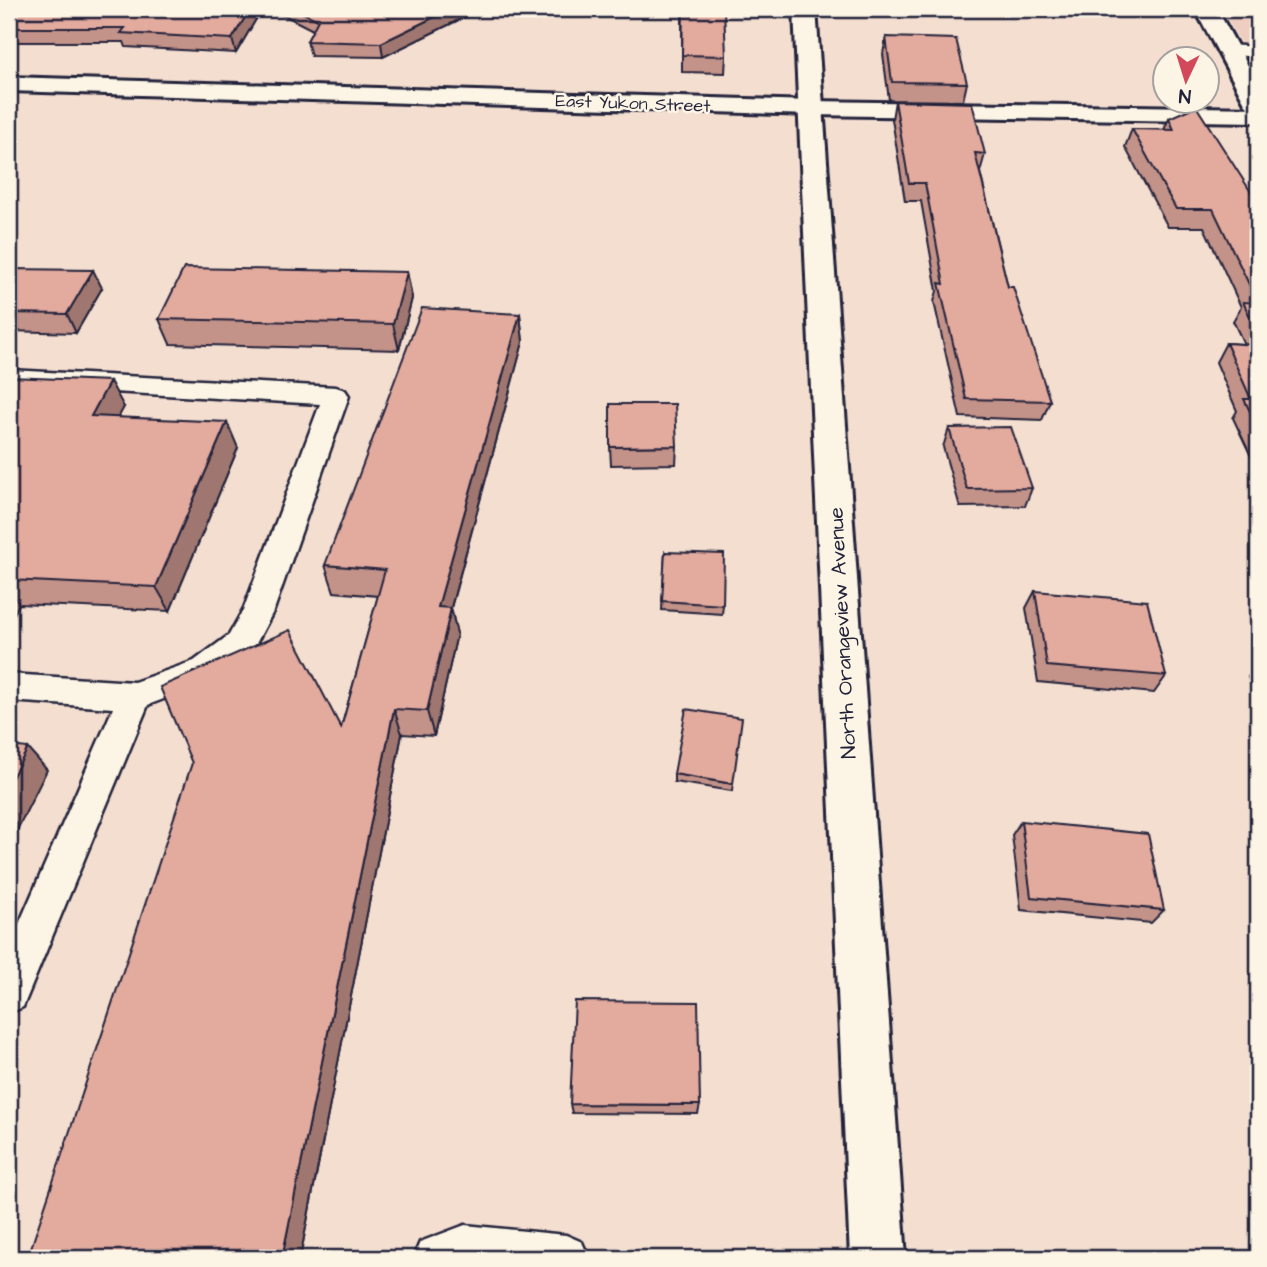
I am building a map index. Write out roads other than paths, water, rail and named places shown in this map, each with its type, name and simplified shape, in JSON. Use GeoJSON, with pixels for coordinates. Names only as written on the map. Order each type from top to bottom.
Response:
{"type":"FeatureCollection","features":[{"type":"Feature","properties":{"kind":"street","name":"North Orangeview Avenue"},"geometry":{"type":"LineString","coordinates":[[805,9],[878,1258]]}},
{"type":"Feature","properties":{"kind":"street"},"geometry":{"type":"LineString","coordinates":[[1206,9],[1258,105]]}},
{"type":"Feature","properties":{"kind":"street","name":"East Yukon Street"},"geometry":{"type":"LineString","coordinates":[[9,84],[811,108],[1258,115]]}},
{"type":"Feature","properties":{"kind":"lane"},"geometry":{"type":"LineString","coordinates":[[1228,51],[1258,52]]}},
{"type":"Feature","properties":{"kind":"lane"},"geometry":{"type":"LineString","coordinates":[[9,378],[336,396],[259,610],[240,645],[205,670],[135,696],[9,687]]}},
{"type":"Feature","properties":{"kind":"lane"},"geometry":{"type":"LineString","coordinates":[[9,993],[135,696]]}},
{"type":"Feature","properties":{"kind":"lane"},"geometry":{"type":"LineString","coordinates":[[436,1258],[465,1248],[566,1258]]}}]}
